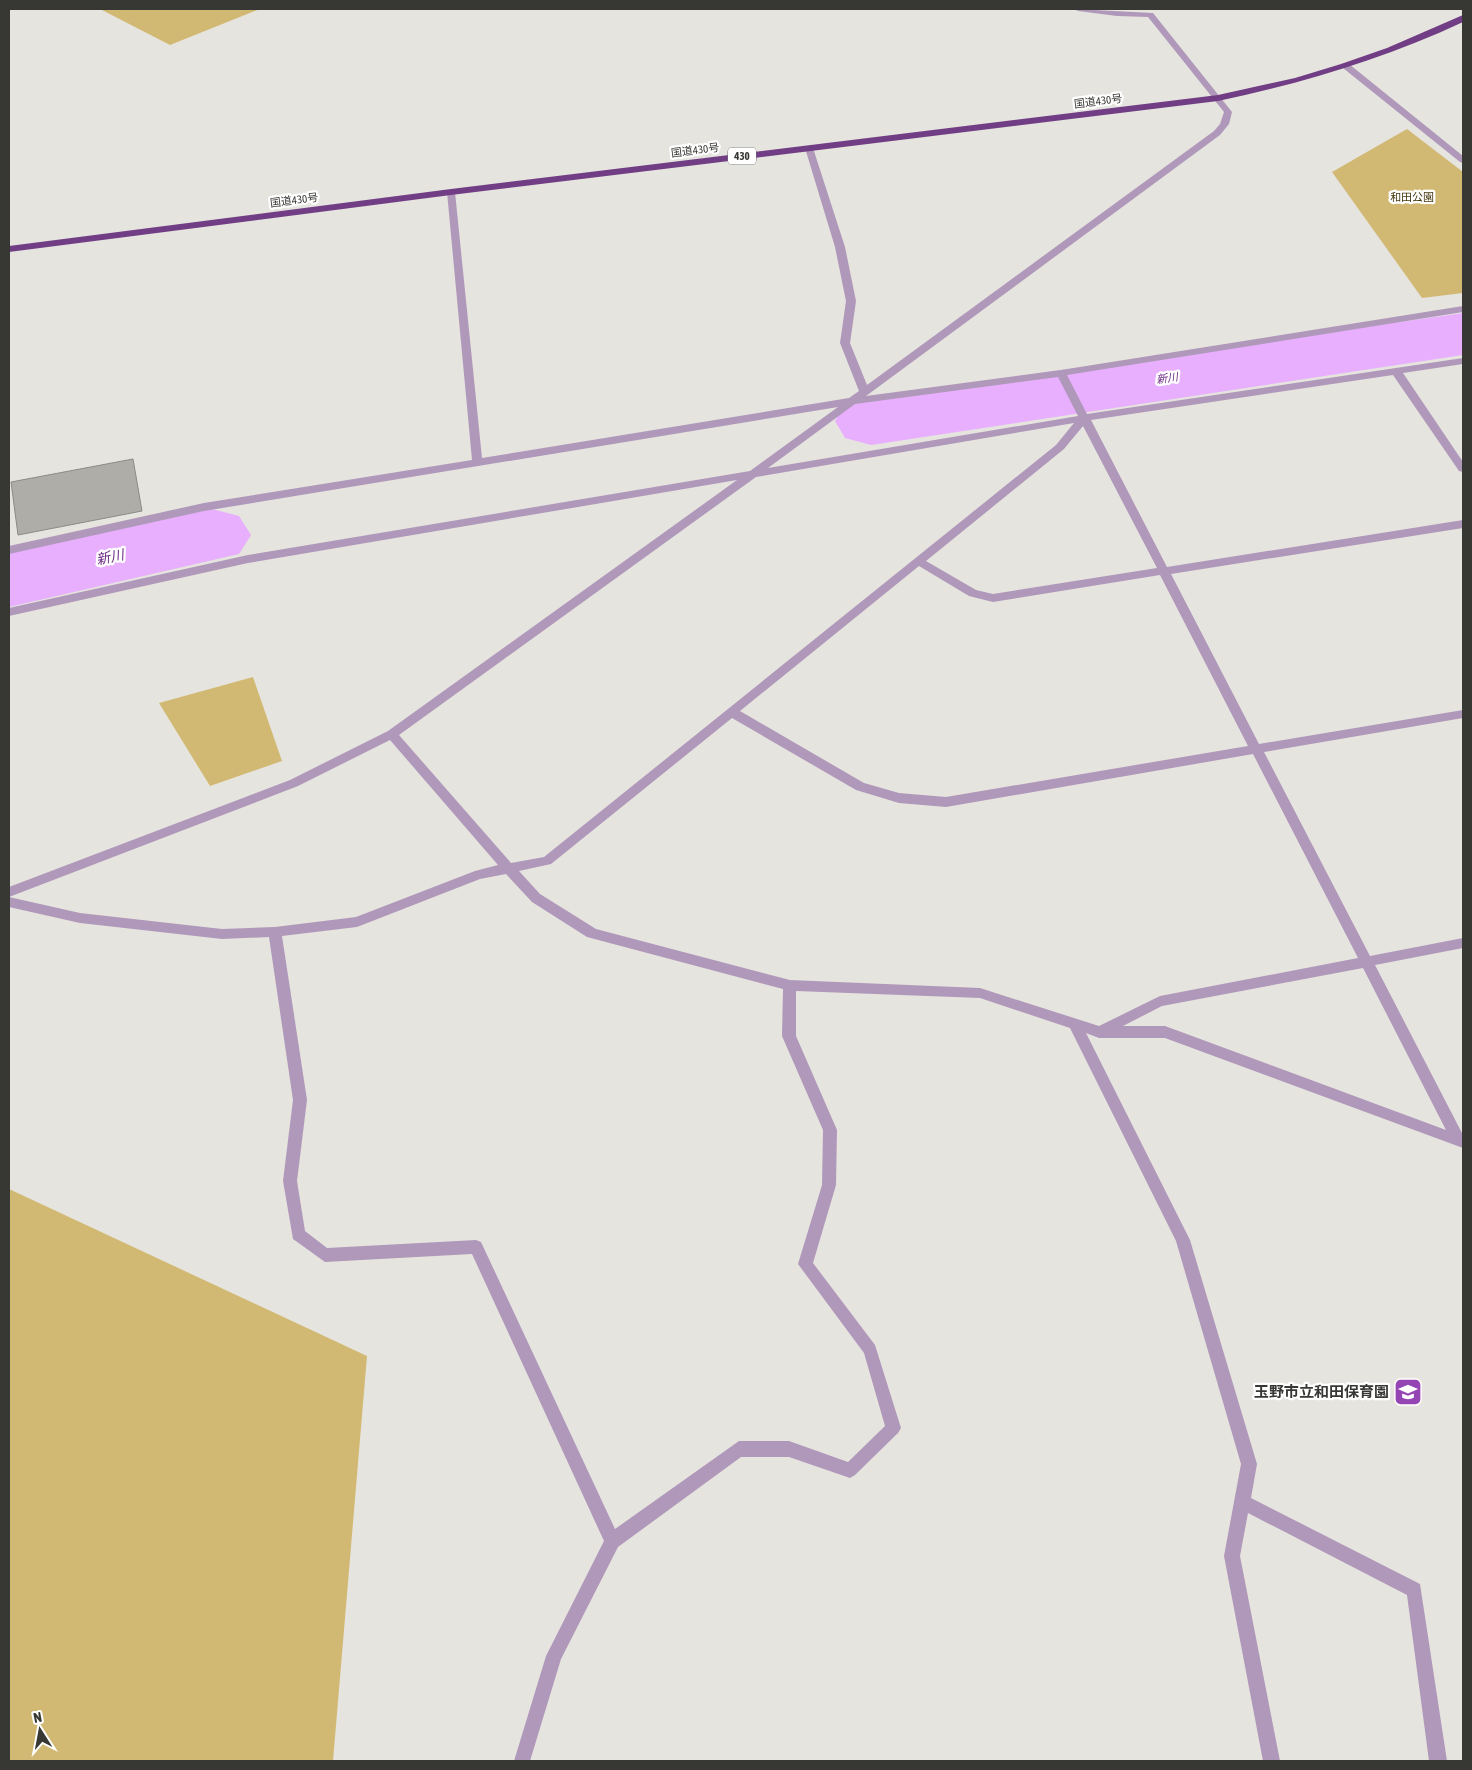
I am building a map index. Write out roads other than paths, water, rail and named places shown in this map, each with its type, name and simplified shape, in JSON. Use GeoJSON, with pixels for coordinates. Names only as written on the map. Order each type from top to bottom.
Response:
{"type":"FeatureCollection","features":[{"type":"Feature","properties":{"kind":"highway","name":"国道430号"},"geometry":{"type":"LineString","coordinates":[[9,249],[451,192],[1218,98],[1285,84],[1346,66],[1424,36],[1463,18]]}},
{"type":"Feature","properties":{"kind":"street"},"geometry":{"type":"LineString","coordinates":[[9,892],[294,783],[392,734],[754,473],[1217,133],[1227,119],[1228,112],[1150,15],[1117,14],[1078,9]]}},
{"type":"Feature","properties":{"kind":"street"},"geometry":{"type":"LineString","coordinates":[[1346,66],[1463,160]]}},
{"type":"Feature","properties":{"kind":"street"},"geometry":{"type":"LineString","coordinates":[[810,148],[840,246],[851,301],[845,343],[865,392]]}},
{"type":"Feature","properties":{"kind":"street"},"geometry":{"type":"LineString","coordinates":[[451,192],[477,463]]}},
{"type":"Feature","properties":{"kind":"street"},"geometry":{"type":"LineString","coordinates":[[9,550],[204,507],[852,401],[1062,376],[1463,309]]}},
{"type":"Feature","properties":{"kind":"street"},"geometry":{"type":"LineString","coordinates":[[9,612],[248,559],[1084,418],[1463,362]]}},
{"type":"Feature","properties":{"kind":"street"},"geometry":{"type":"LineString","coordinates":[[1396,372],[1463,469]]}},
{"type":"Feature","properties":{"kind":"street"},"geometry":{"type":"LineString","coordinates":[[1062,376],[1460,1141]]}},
{"type":"Feature","properties":{"kind":"street"},"geometry":{"type":"LineString","coordinates":[[9,902],[89,919],[222,934],[275,932],[357,922],[479,874],[547,861],[1060,447],[1084,418]]}},
{"type":"Feature","properties":{"kind":"street"},"geometry":{"type":"LineString","coordinates":[[919,561],[974,593],[994,598],[1463,524]]}},
{"type":"Feature","properties":{"kind":"street"},"geometry":{"type":"LineString","coordinates":[[732,712],[860,787],[899,798],[946,802],[1463,714]]}},
{"type":"Feature","properties":{"kind":"street"},"geometry":{"type":"LineString","coordinates":[[392,734],[536,898],[592,933],[790,985],[980,993],[1099,1032],[1166,1032],[1460,1141]]}},
{"type":"Feature","properties":{"kind":"street"},"geometry":{"type":"LineString","coordinates":[[275,932],[300,1100],[290,1181],[298,1234],[325,1255],[476,1247],[612,1541]]}},
{"type":"Feature","properties":{"kind":"street"},"geometry":{"type":"LineString","coordinates":[[1099,1032],[1160,1000],[1463,943]]}},
{"type":"Feature","properties":{"kind":"street"},"geometry":{"type":"LineString","coordinates":[[522,1761],[554,1656],[612,1541],[739,1449],[789,1449],[850,1470],[893,1428],[870,1350],[805,1264],[829,1185],[830,1130],[789,1036],[790,985]]}},
{"type":"Feature","properties":{"kind":"street"},"geometry":{"type":"LineString","coordinates":[[1075,1025],[1183,1240],[1249,1464],[1232,1556],[1271,1761]]}},
{"type":"Feature","properties":{"kind":"street"},"geometry":{"type":"LineString","coordinates":[[1242,1502],[1414,1590],[1438,1761]]}},
{"type":"Feature","properties":{"kind":"waterway","name":"新川"},"geometry":{"type":"LineString","coordinates":[[871,421],[1463,334]]}},
{"type":"Feature","properties":{"kind":"waterway","name":"新川"},"geometry":{"type":"LineString","coordinates":[[9,580],[212,535]]}},
{"type":"Feature","properties":{"kind":"place","name":"玉野市立和田保育園"},"geometry":{"type":"Point","coordinates":[1408,1392]}},
{"type":"Feature","properties":{"kind":"park label","name":"和田公園"},"geometry":{"type":"Point","coordinates":[1412,197]}}]}
